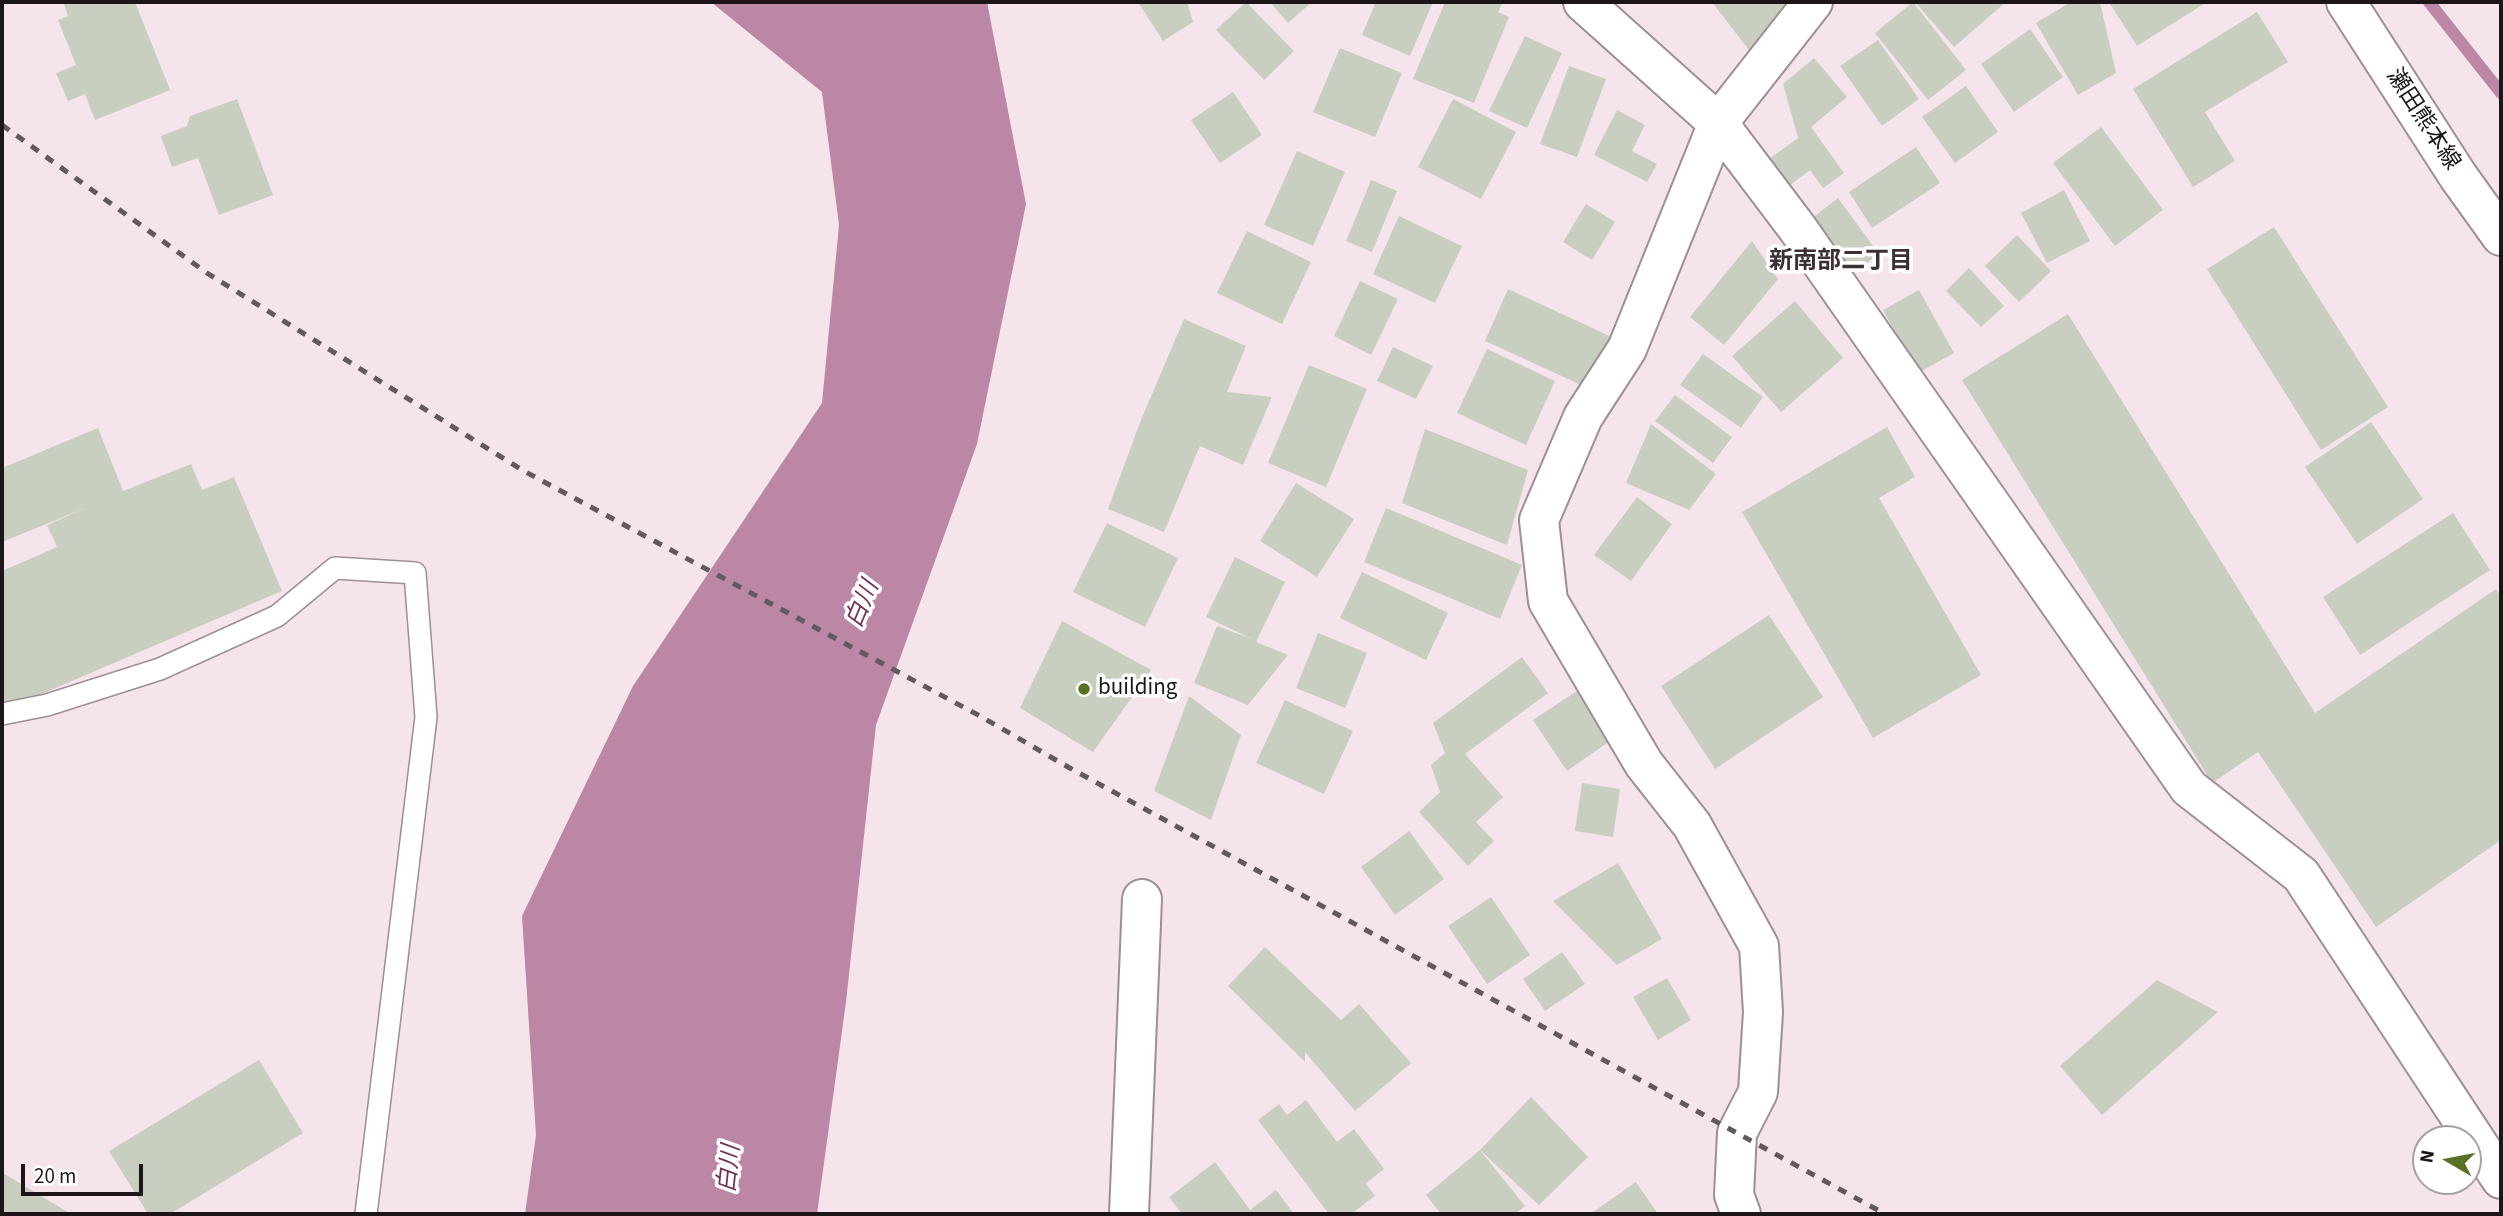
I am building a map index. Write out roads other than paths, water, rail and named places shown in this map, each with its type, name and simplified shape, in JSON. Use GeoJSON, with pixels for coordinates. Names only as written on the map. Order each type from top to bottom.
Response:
{"type":"FeatureCollection","features":[{"type":"Feature","properties":{"kind":"street"},"geometry":{"type":"LineString","coordinates":[[1583,2],[1718,123],[1798,229],[2189,788],[2301,875],[2501,1179]]}},
{"type":"Feature","properties":{"kind":"street"},"geometry":{"type":"LineString","coordinates":[[1741,1214],[1734,1195],[1737,1133],[1758,1092],[1763,1012],[1759,946],[1692,825],[1644,764],[1548,601],[1539,520],[1583,417],[1627,349],[1718,123],[1813,2]]}},
{"type":"Feature","properties":{"kind":"street","name":"瀬田熊本線"},"geometry":{"type":"LineString","coordinates":[[2346,2],[2458,176],[2501,236]]}},
{"type":"Feature","properties":{"kind":"street"},"geometry":{"type":"LineString","coordinates":[[1129,1214],[1142,899]]}},
{"type":"Feature","properties":{"kind":"lane"},"geometry":{"type":"LineString","coordinates":[[2,714],[47,705],[160,669],[277,616],[335,568],[415,573],[426,717],[366,1214]]}},
{"type":"Feature","properties":{"kind":"water","name":"白川"},"geometry":{"type":"Polygon","coordinates":[[[711,2],[987,2],[1026,204],[977,444],[876,725],[846,1002],[817,1214],[525,1214],[536,1135],[522,916],[633,686],[822,403],[839,225],[822,92],[711,2]]]}},
{"type":"Feature","properties":{"kind":"waterway"},"geometry":{"type":"LineString","coordinates":[[2429,2],[2501,93]]}},
{"type":"Feature","properties":{"kind":"railway"},"geometry":{"type":"LineString","coordinates":[[2,125],[207,273],[522,470],[980,716],[1068,767],[1885,1214]]}},
{"type":"Feature","properties":{"kind":"place","name":"building"},"geometry":{"type":"Point","coordinates":[1084,689]}},
{"type":"Feature","properties":{"kind":"district","name":"新南部二丁目"},"geometry":{"type":"Point","coordinates":[1841,263]}}]}
